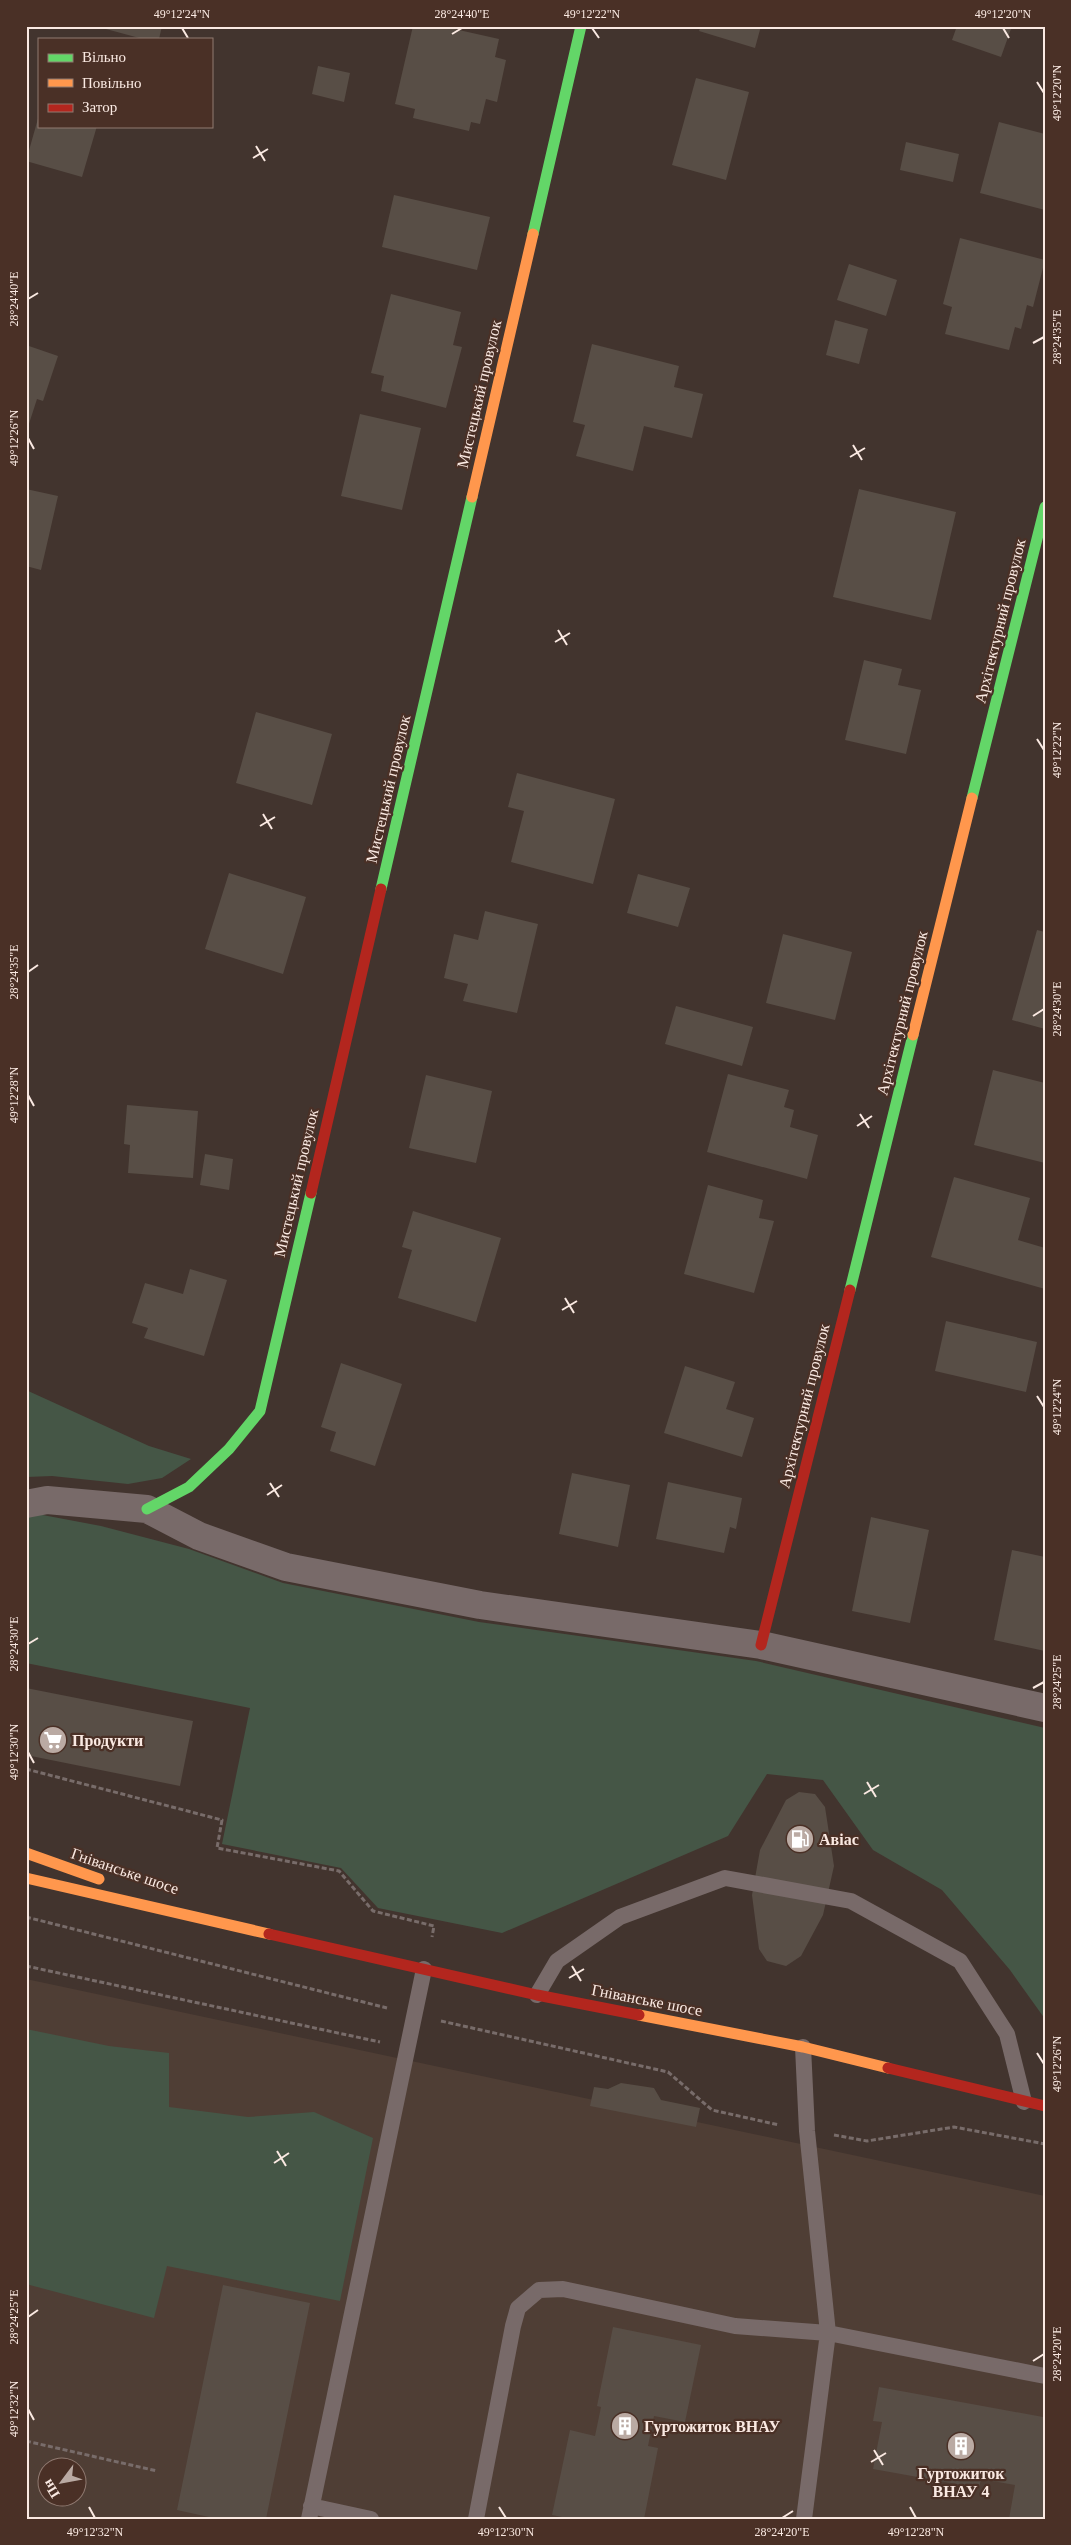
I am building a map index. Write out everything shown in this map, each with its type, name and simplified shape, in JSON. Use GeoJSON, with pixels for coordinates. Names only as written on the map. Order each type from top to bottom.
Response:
{"type":"FeatureCollection","features":[{"type":"Feature","properties":{"kind":"street","name":"Мистецький провулок"},"geometry":{"type":"LineString","coordinates":[[147,1509],[189,1487],[229,1449],[260,1411],[581,26]]}},
{"type":"Feature","properties":{"kind":"street","name":"Архітектурний провулок"},"geometry":{"type":"LineString","coordinates":[[761,1645],[1045,507]]}},
{"type":"Feature","properties":{"kind":"street"},"geometry":{"type":"LineString","coordinates":[[26,1504],[47,1500],[147,1509],[199,1536],[286,1567],[480,1605],[761,1645],[1045,1708]]}},
{"type":"Feature","properties":{"kind":"street","name":"Гніванське шосе"},"geometry":{"type":"LineString","coordinates":[[26,1853],[110,1883]]}},
{"type":"Feature","properties":{"kind":"street","name":"Гніванське шосе"},"geometry":{"type":"LineString","coordinates":[[26,1878],[214,1919],[537,1995],[802,2047],[1045,2106]]}},
{"type":"Feature","properties":{"kind":"street","name":"Гніванське шосе"},"geometry":{"type":"LineString","coordinates":[[129,1890],[214,1919]]}},
{"type":"Feature","properties":{"kind":"lane"},"geometry":{"type":"LineString","coordinates":[[537,1995],[557,1961],[620,1917],[725,1878],[851,1901],[960,1961],[1007,2034],[1024,2102]]}},
{"type":"Feature","properties":{"kind":"lane"},"geometry":{"type":"LineString","coordinates":[[371,2519],[310,2513],[424,1969]]}},
{"type":"Feature","properties":{"kind":"lane"},"geometry":{"type":"LineString","coordinates":[[802,2047],[808,2131],[828,2334],[804,2519]]}},
{"type":"Feature","properties":{"kind":"lane"},"geometry":{"type":"LineString","coordinates":[[476,2519],[513,2326],[518,2308],[539,2290],[564,2289],[735,2326],[828,2334],[1045,2376]]}},
{"type":"Feature","properties":{"kind":"path"},"geometry":{"type":"LineString","coordinates":[[26,1769],[222,1820],[217,1848],[339,1871],[373,1911],[434,1926],[424,1969]]}},
{"type":"Feature","properties":{"kind":"path"},"geometry":{"type":"LineString","coordinates":[[26,1918],[414,2015],[668,2072],[712,2110],[808,2131],[866,2141],[954,2127],[1045,2144]]}},
{"type":"Feature","properties":{"kind":"path"},"geometry":{"type":"LineString","coordinates":[[26,1966],[408,2048]]}},
{"type":"Feature","properties":{"kind":"path"},"geometry":{"type":"LineString","coordinates":[[26,2441],[157,2471]]}},
{"type":"Feature","properties":{"kind":"shaded area"},"geometry":{"type":"Polygon","coordinates":[[[26,1979],[1045,2196],[1045,2519],[26,2519],[26,1979]]]}},
{"type":"Feature","properties":{"kind":"green space"},"geometry":{"type":"Polygon","coordinates":[[[26,1390],[149,1446],[191,1459],[162,1478],[128,1484],[52,1476],[26,1477],[26,1390]]]}},
{"type":"Feature","properties":{"kind":"green space"},"geometry":{"type":"Polygon","coordinates":[[[32,1513],[101,1526],[189,1549],[283,1583],[479,1622],[756,1661],[1045,1728],[1045,2019],[1010,1970],[942,1890],[873,1850],[823,1780],[767,1774],[728,1836],[502,1933],[378,1908],[341,1868],[222,1844],[250,1708],[26,1663],[26,1514],[32,1513]]]}},
{"type":"Feature","properties":{"kind":"green space"},"geometry":{"type":"Polygon","coordinates":[[[26,2029],[109,2046],[169,2053],[169,2107],[248,2117],[314,2112],[373,2138],[340,2301],[167,2266],[154,2318],[26,2284],[26,2029]]]}},
{"type":"Feature","properties":{"kind":"building"},"geometry":{"type":"Polygon","coordinates":[[[107,26],[162,26],[159,38],[139,38],[106,29],[107,26]]]}},
{"type":"Feature","properties":{"kind":"building"},"geometry":{"type":"Polygon","coordinates":[[[413,26],[441,26],[499,39],[495,57],[506,60],[497,102],[486,99],[480,124],[471,122],[469,131],[413,118],[415,109],[395,104],[413,26]]]}},
{"type":"Feature","properties":{"kind":"building"},"geometry":{"type":"Polygon","coordinates":[[[701,26],[761,26],[755,48],[699,31],[701,26]]]}},
{"type":"Feature","properties":{"kind":"building"},"geometry":{"type":"Polygon","coordinates":[[[957,26],[1012,26],[1001,57],[952,40],[957,26]]]}},
{"type":"Feature","properties":{"kind":"building"},"geometry":{"type":"Polygon","coordinates":[[[318,66],[350,73],[344,102],[312,94],[318,66]]]}},
{"type":"Feature","properties":{"kind":"building"},"geometry":{"type":"Polygon","coordinates":[[[696,78],[749,92],[726,180],[672,165],[696,78]]]}},
{"type":"Feature","properties":{"kind":"building"},"geometry":{"type":"Polygon","coordinates":[[[38,119],[38,128],[96,128],[82,177],[26,161],[38,119]]]}},
{"type":"Feature","properties":{"kind":"building"},"geometry":{"type":"Polygon","coordinates":[[[999,122],[1045,134],[1045,210],[980,193],[999,122]]]}},
{"type":"Feature","properties":{"kind":"building"},"geometry":{"type":"Polygon","coordinates":[[[906,142],[959,154],[953,182],[900,170],[906,142]]]}},
{"type":"Feature","properties":{"kind":"building"},"geometry":{"type":"Polygon","coordinates":[[[394,195],[490,217],[477,270],[382,247],[394,195]]]}},
{"type":"Feature","properties":{"kind":"building"},"geometry":{"type":"Polygon","coordinates":[[[960,238],[1045,260],[1033,307],[1027,305],[1021,329],[1015,327],[1009,350],[945,334],[952,307],[943,304],[960,238]]]}},
{"type":"Feature","properties":{"kind":"building"},"geometry":{"type":"Polygon","coordinates":[[[849,264],[897,280],[886,316],[837,300],[849,264]]]}},
{"type":"Feature","properties":{"kind":"building"},"geometry":{"type":"Polygon","coordinates":[[[391,294],[461,312],[453,345],[462,347],[446,408],[381,391],[384,376],[371,373],[391,294]]]}},
{"type":"Feature","properties":{"kind":"building"},"geometry":{"type":"Polygon","coordinates":[[[835,320],[868,329],[859,364],[826,355],[835,320]]]}},
{"type":"Feature","properties":{"kind":"building"},"geometry":{"type":"Polygon","coordinates":[[[592,344],[679,366],[674,387],[703,394],[692,438],[644,426],[633,471],[576,456],[585,425],[573,422],[592,344]]]}},
{"type":"Feature","properties":{"kind":"building"},"geometry":{"type":"Polygon","coordinates":[[[26,345],[58,356],[43,401],[37,399],[27,430],[26,345]]]}},
{"type":"Feature","properties":{"kind":"building"},"geometry":{"type":"Polygon","coordinates":[[[360,414],[421,428],[402,510],[341,496],[360,414]]]}},
{"type":"Feature","properties":{"kind":"building"},"geometry":{"type":"Polygon","coordinates":[[[26,489],[58,496],[41,570],[26,566],[26,489]]]}},
{"type":"Feature","properties":{"kind":"building"},"geometry":{"type":"Polygon","coordinates":[[[859,489],[956,512],[931,620],[833,597],[859,489]]]}},
{"type":"Feature","properties":{"kind":"building"},"geometry":{"type":"Polygon","coordinates":[[[864,660],[902,669],[898,685],[921,690],[906,754],[845,740],[864,660]]]}},
{"type":"Feature","properties":{"kind":"building"},"geometry":{"type":"Polygon","coordinates":[[[256,712],[332,734],[312,805],[236,783],[256,712]]]}},
{"type":"Feature","properties":{"kind":"building"},"geometry":{"type":"Polygon","coordinates":[[[517,773],[615,799],[593,884],[511,862],[524,811],[508,807],[517,773]]]}},
{"type":"Feature","properties":{"kind":"building"},"geometry":{"type":"Polygon","coordinates":[[[229,873],[306,897],[283,974],[205,949],[229,873]]]}},
{"type":"Feature","properties":{"kind":"building"},"geometry":{"type":"Polygon","coordinates":[[[638,874],[690,888],[678,927],[627,913],[638,874]]]}},
{"type":"Feature","properties":{"kind":"building"},"geometry":{"type":"Polygon","coordinates":[[[485,911],[538,924],[517,1013],[463,1001],[468,984],[444,978],[454,934],[478,940],[485,911]]]}},
{"type":"Feature","properties":{"kind":"building"},"geometry":{"type":"Polygon","coordinates":[[[1037,930],[1045,932],[1045,1029],[1012,1020],[1037,930]]]}},
{"type":"Feature","properties":{"kind":"building"},"geometry":{"type":"Polygon","coordinates":[[[783,934],[852,952],[835,1020],[766,1003],[783,934]]]}},
{"type":"Feature","properties":{"kind":"building"},"geometry":{"type":"Polygon","coordinates":[[[676,1006],[753,1027],[742,1066],[665,1044],[676,1006]]]}},
{"type":"Feature","properties":{"kind":"building"},"geometry":{"type":"Polygon","coordinates":[[[993,1070],[1045,1083],[1045,1163],[974,1145],[993,1070]]]}},
{"type":"Feature","properties":{"kind":"building"},"geometry":{"type":"Polygon","coordinates":[[[728,1074],[789,1090],[784,1107],[794,1110],[790,1127],[818,1135],[807,1179],[707,1152],[728,1074]]]}},
{"type":"Feature","properties":{"kind":"building"},"geometry":{"type":"Polygon","coordinates":[[[426,1075],[492,1091],[476,1163],[409,1148],[426,1075]]]}},
{"type":"Feature","properties":{"kind":"building"},"geometry":{"type":"Polygon","coordinates":[[[127,1105],[198,1111],[193,1178],[128,1173],[130,1145],[124,1144],[127,1105]]]}},
{"type":"Feature","properties":{"kind":"building"},"geometry":{"type":"Polygon","coordinates":[[[205,1154],[233,1159],[229,1190],[200,1185],[205,1154]]]}},
{"type":"Feature","properties":{"kind":"building"},"geometry":{"type":"Polygon","coordinates":[[[954,1177],[1030,1198],[1018,1240],[1045,1248],[1045,1289],[931,1257],[954,1177]]]}},
{"type":"Feature","properties":{"kind":"building"},"geometry":{"type":"Polygon","coordinates":[[[708,1185],[763,1200],[759,1218],[774,1221],[754,1293],[684,1274],[708,1185]]]}},
{"type":"Feature","properties":{"kind":"building"},"geometry":{"type":"Polygon","coordinates":[[[413,1211],[501,1238],[476,1322],[398,1298],[412,1250],[402,1247],[413,1211]]]}},
{"type":"Feature","properties":{"kind":"building"},"geometry":{"type":"Polygon","coordinates":[[[190,1269],[227,1280],[204,1356],[144,1338],[148,1328],[132,1323],[145,1283],[183,1294],[190,1269]]]}},
{"type":"Feature","properties":{"kind":"building"},"geometry":{"type":"Polygon","coordinates":[[[946,1321],[1037,1342],[1026,1392],[935,1371],[946,1321]]]}},
{"type":"Feature","properties":{"kind":"building"},"geometry":{"type":"Polygon","coordinates":[[[341,1363],[402,1384],[375,1466],[330,1451],[336,1432],[321,1427],[341,1363]]]}},
{"type":"Feature","properties":{"kind":"building"},"geometry":{"type":"Polygon","coordinates":[[[685,1366],[735,1382],[726,1409],[754,1418],[742,1457],[664,1433],[685,1366]]]}},
{"type":"Feature","properties":{"kind":"building"},"geometry":{"type":"Polygon","coordinates":[[[572,1473],[630,1485],[618,1547],[559,1534],[572,1473]]]}},
{"type":"Feature","properties":{"kind":"building"},"geometry":{"type":"Polygon","coordinates":[[[668,1482],[742,1498],[736,1529],[730,1527],[724,1553],[656,1539],[668,1482]]]}},
{"type":"Feature","properties":{"kind":"building"},"geometry":{"type":"Polygon","coordinates":[[[871,1517],[929,1530],[910,1623],[852,1611],[871,1517]]]}},
{"type":"Feature","properties":{"kind":"building"},"geometry":{"type":"Polygon","coordinates":[[[1012,1550],[1045,1557],[1045,1651],[994,1640],[1012,1550]]]}},
{"type":"Feature","properties":{"kind":"building"},"geometry":{"type":"Polygon","coordinates":[[[26,1688],[193,1721],[180,1786],[26,1755],[26,1688]]]}},
{"type":"Feature","properties":{"kind":"building"},"geometry":{"type":"Polygon","coordinates":[[[799,1792],[815,1794],[825,1807],[834,1866],[823,1915],[801,1956],[786,1966],[767,1961],[759,1949],[752,1895],[760,1850],[786,1800],[799,1792]]]}},
{"type":"Feature","properties":{"kind":"building"},"geometry":{"type":"Polygon","coordinates":[[[621,2083],[654,2088],[661,2100],[700,2108],[696,2127],[590,2106],[594,2087],[608,2089],[621,2083]]]}},
{"type":"Feature","properties":{"kind":"building"},"geometry":{"type":"Polygon","coordinates":[[[223,2285],[310,2303],[266,2519],[218,2519],[177,2510],[223,2285]]]}},
{"type":"Feature","properties":{"kind":"building","name":"Гуртожиток ВНАУ"},"geometry":{"type":"Polygon","coordinates":[[[613,2327],[701,2345],[685,2422],[654,2416],[648,2446],[658,2448],[644,2519],[572,2519],[552,2515],[570,2430],[595,2436],[601,2407],[597,2406],[613,2327]]]}},
{"type":"Feature","properties":{"kind":"building","name":"Гуртожиток ВНАУ 4"},"geometry":{"type":"Polygon","coordinates":[[[879,2387],[1043,2417],[1045,2412],[1045,2519],[1009,2519],[1015,2485],[981,2479],[979,2488],[873,2469],[882,2422],[873,2421],[879,2387]]]}},
{"type":"Feature","properties":{"kind":"traffic: fast"},"geometry":{"type":"LineString","coordinates":[[533,234],[581,26]]}},
{"type":"Feature","properties":{"kind":"traffic: fast"},"geometry":{"type":"LineString","coordinates":[[381,889],[472,497]]}},
{"type":"Feature","properties":{"kind":"traffic: fast"},"geometry":{"type":"LineString","coordinates":[[972,798],[1045,507]]}},
{"type":"Feature","properties":{"kind":"traffic: fast"},"geometry":{"type":"LineString","coordinates":[[850,1290],[913,1035]]}},
{"type":"Feature","properties":{"kind":"traffic: fast"},"geometry":{"type":"LineString","coordinates":[[147,1509],[189,1487],[229,1449],[260,1411],[311,1193]]}},
{"type":"Feature","properties":{"kind":"traffic: slow"},"geometry":{"type":"LineString","coordinates":[[472,497],[533,234]]}},
{"type":"Feature","properties":{"kind":"traffic: slow"},"geometry":{"type":"LineString","coordinates":[[913,1035],[972,798]]}},
{"type":"Feature","properties":{"kind":"traffic: slow"},"geometry":{"type":"LineString","coordinates":[[26,1853],[99,1879]]}},
{"type":"Feature","properties":{"kind":"traffic: slow"},"geometry":{"type":"LineString","coordinates":[[26,1878],[269,1934]]}},
{"type":"Feature","properties":{"kind":"traffic: slow"},"geometry":{"type":"LineString","coordinates":[[639,2015],[803,2047],[888,2068]]}},
{"type":"Feature","properties":{"kind":"traffic: jam"},"geometry":{"type":"LineString","coordinates":[[311,1193],[381,889]]}},
{"type":"Feature","properties":{"kind":"traffic: jam"},"geometry":{"type":"LineString","coordinates":[[761,1645],[850,1290]]}},
{"type":"Feature","properties":{"kind":"traffic: jam"},"geometry":{"type":"LineString","coordinates":[[269,1934],[537,1995],[639,2015]]}},
{"type":"Feature","properties":{"kind":"traffic: jam"},"geometry":{"type":"LineString","coordinates":[[888,2068],[1045,2106]]}},
{"type":"Feature","properties":{"kind":"place","name":"Продукти"},"geometry":{"type":"Point","coordinates":[53,1740]}},
{"type":"Feature","properties":{"kind":"place","name":"Авіас"},"geometry":{"type":"Point","coordinates":[800,1839]}},
{"type":"Feature","properties":{"kind":"place","name":"Гуртожиток ВНАУ"},"geometry":{"type":"Point","coordinates":[625,2426]}},
{"type":"Feature","properties":{"kind":"place","name":"Гуртожиток ВНАУ 4"},"geometry":{"type":"Point","coordinates":[961,2446]}}]}
